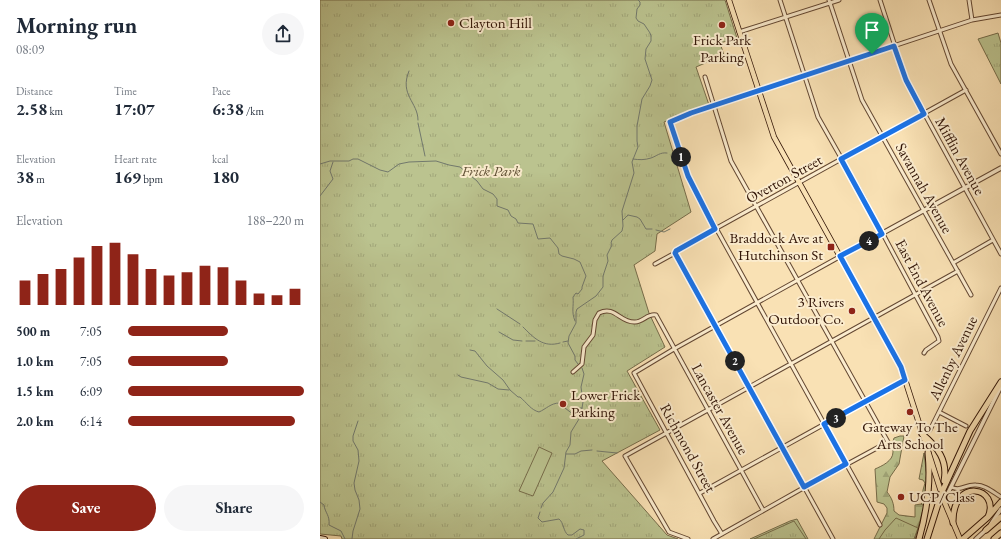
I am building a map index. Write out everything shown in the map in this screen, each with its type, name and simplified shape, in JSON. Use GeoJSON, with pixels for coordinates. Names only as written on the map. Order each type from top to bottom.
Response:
{"type":"FeatureCollection","features":[{"type":"Feature","properties":{"kind":"highway"},"geometry":{"type":"LineString","coordinates":[[927,539],[942,501],[944,485],[970,431],[1001,382]]}},
{"type":"Feature","properties":{"kind":"highway"},"geometry":{"type":"LineString","coordinates":[[922,434],[930,440],[943,458],[945,471],[944,485]]}},
{"type":"Feature","properties":{"kind":"highway"},"geometry":{"type":"LineString","coordinates":[[919,539],[925,516],[930,474],[928,453]]}},
{"type":"Feature","properties":{"kind":"highway"},"geometry":{"type":"LineString","coordinates":[[952,523],[953,511],[956,502],[963,494],[972,491],[982,492],[990,499],[991,507],[988,517]]}},
{"type":"Feature","properties":{"kind":"highway"},"geometry":{"type":"LineString","coordinates":[[963,539],[988,517],[1001,502]]}},
{"type":"Feature","properties":{"kind":"highway"},"geometry":{"type":"LineString","coordinates":[[986,530],[1001,517]]}},
{"type":"Feature","properties":{"kind":"highway"},"geometry":{"type":"LineString","coordinates":[[994,539],[1001,533]]}},
{"type":"Feature","properties":{"kind":"main road"},"geometry":{"type":"LineString","coordinates":[[729,0],[774,137],[901,367],[942,501],[960,539]]}},
{"type":"Feature","properties":{"kind":"main road"},"geometry":{"type":"LineString","coordinates":[[320,538],[325,539]]}},
{"type":"Feature","properties":{"kind":"street","name":"East End Avenue"},"geometry":{"type":"LineString","coordinates":[[780,0],[818,117],[916,294],[938,337],[939,340],[924,353]]}},
{"type":"Feature","properties":{"kind":"street"},"geometry":{"type":"LineString","coordinates":[[739,32],[786,18],[830,1],[839,0]]}},
{"type":"Feature","properties":{"kind":"street","name":"Mifflin Avenue"},"geometry":{"type":"LineString","coordinates":[[880,0],[906,80],[966,187],[1001,254]]}},
{"type":"Feature","properties":{"kind":"street"},"geometry":{"type":"LineString","coordinates":[[929,0],[951,64],[1001,154]]}},
{"type":"Feature","properties":{"kind":"street"},"geometry":{"type":"LineString","coordinates":[[969,0],[972,20]]}},
{"type":"Feature","properties":{"kind":"street","name":"Savannah Avenue"},"geometry":{"type":"LineString","coordinates":[[830,1],[862,100],[971,295]]}},
{"type":"Feature","properties":{"kind":"street"},"geometry":{"type":"LineString","coordinates":[[880,525],[715,229],[688,176],[669,123],[670,121],[759,90],[972,20],[1001,15]]}},
{"type":"Feature","properties":{"kind":"street"},"geometry":{"type":"LineString","coordinates":[[705,77],[732,161],[888,442],[804,487],[713,539]]}},
{"type":"Feature","properties":{"kind":"street","name":"Overton Street"},"geometry":{"type":"LineString","coordinates":[[655,264],[675,251],[966,90]]}},
{"type":"Feature","properties":{"kind":"street"},"geometry":{"type":"LineString","coordinates":[[674,349],[1001,168]]}},
{"type":"Feature","properties":{"kind":"street"},"geometry":{"type":"LineString","coordinates":[[953,263],[993,240]]}},
{"type":"Feature","properties":{"kind":"street"},"geometry":{"type":"LineString","coordinates":[[675,251],[715,326],[834,539]]}},
{"type":"Feature","properties":{"kind":"street"},"geometry":{"type":"LineString","coordinates":[[688,539],[669,532],[625,456],[958,271]]}},
{"type":"Feature","properties":{"kind":"street","name":"Allenby Avenue"},"geometry":{"type":"LineString","coordinates":[[922,434],[928,432],[1001,288]]}},
{"type":"Feature","properties":{"kind":"street","name":"Lancaster Avenue"},"geometry":{"type":"LineString","coordinates":[[573,372],[582,364],[584,347],[594,335],[595,320],[599,313],[608,310],[626,321],[633,322],[639,322],[653,314],[658,318],[763,510]]}},
{"type":"Feature","properties":{"kind":"street","name":"Richmond Street"},"geometry":{"type":"LineString","coordinates":[[674,349],[634,373],[722,534]]}},
{"type":"Feature","properties":{"kind":"street"},"geometry":{"type":"LineString","coordinates":[[700,493],[905,380]]}},
{"type":"Feature","properties":{"kind":"street"},"geometry":{"type":"LineString","coordinates":[[942,501],[951,487],[1001,386]]}},
{"type":"Feature","properties":{"kind":"street"},"geometry":{"type":"LineString","coordinates":[[938,412],[966,426]]}},
{"type":"Feature","properties":{"kind":"street"},"geometry":{"type":"LineString","coordinates":[[951,487],[959,489],[970,485],[979,485],[1001,497]]}},
{"type":"Feature","properties":{"kind":"street"},"geometry":{"type":"LineString","coordinates":[[976,539],[986,530],[1001,509]]}},
{"type":"Feature","properties":{"kind":"green space","name":"Frick Park"},"geometry":{"type":"Polygon","coordinates":[[[320,0],[725,0],[737,38],[720,43],[724,55],[696,67],[709,105],[664,122],[691,212],[657,234],[655,251],[634,265],[649,313],[665,347],[627,371],[660,430],[602,461],[667,535],[678,539],[342,539],[341,536],[320,534],[320,0]]]}},
{"type":"Feature","properties":{"kind":"green space"},"geometry":{"type":"Polygon","coordinates":[[[998,33],[1001,43],[1001,84],[978,39],[998,33]]]}},
{"type":"Feature","properties":{"kind":"green space"},"geometry":{"type":"Polygon","coordinates":[[[904,436],[899,464],[890,477],[887,492],[894,506],[894,511],[899,515],[915,517],[915,505],[921,504],[924,506],[915,539],[874,539],[887,513],[887,508],[884,504],[877,502],[875,469],[887,463],[891,458],[893,455],[894,438],[904,436]]]}},
{"type":"Feature","properties":{"kind":"green space"},"geometry":{"type":"Polygon","coordinates":[[[539,447],[552,453],[533,496],[519,491],[539,447]]]}},
{"type":"Feature","properties":{"kind":"green space"},"geometry":{"type":"Polygon","coordinates":[[[924,453],[927,478],[924,506],[921,504],[925,483],[923,480],[919,479],[924,453]]]}},
{"type":"Feature","properties":{"kind":"green space"},"geometry":{"type":"Polygon","coordinates":[[[896,518],[918,528],[914,539],[879,539],[896,518]]]}},
{"type":"Feature","properties":{"kind":"green space"},"geometry":{"type":"Polygon","coordinates":[[[797,519],[808,539],[750,539],[790,521],[797,519]]]}},
{"type":"Feature","properties":{"kind":"green space"},"geometry":{"type":"Polygon","coordinates":[[[794,521],[806,539],[754,539],[794,521]]]}},
{"type":"Feature","properties":{"kind":"waterway"},"geometry":{"type":"LineString","coordinates":[[578,364],[568,343],[569,336],[576,323],[577,309],[596,296],[603,287],[603,276],[608,261],[607,255],[612,245],[612,240],[622,231],[622,211],[634,173],[632,162],[638,147],[637,126],[642,99],[652,80],[645,59],[646,49],[651,41],[651,36],[644,24],[636,18],[637,9],[640,5],[638,0]]}},
{"type":"Feature","properties":{"kind":"waterway"},"geometry":{"type":"LineString","coordinates":[[409,71],[406,86],[407,92],[415,108],[418,120]]}},
{"type":"Feature","properties":{"kind":"waterway"},"geometry":{"type":"LineString","coordinates":[[418,123],[425,156]]}},
{"type":"Feature","properties":{"kind":"waterway"},"geometry":{"type":"LineString","coordinates":[[633,159],[646,159],[667,153]]}},
{"type":"Feature","properties":{"kind":"waterway"},"geometry":{"type":"LineString","coordinates":[[320,164],[330,161],[349,161],[358,159],[380,170],[388,172],[399,164],[409,162],[436,161],[460,167],[477,181],[483,189],[493,194],[497,199],[497,206],[508,210],[511,216],[516,219],[518,223],[533,224],[538,239],[550,238],[558,248],[559,254],[580,262],[586,276],[582,289],[573,297],[573,312],[575,321]]}},
{"type":"Feature","properties":{"kind":"waterway"},"geometry":{"type":"LineString","coordinates":[[320,196],[333,179],[330,171],[333,162]]}},
{"type":"Feature","properties":{"kind":"waterway"},"geometry":{"type":"LineString","coordinates":[[623,220],[628,215],[637,217],[646,229],[652,229]]}},
{"type":"Feature","properties":{"kind":"waterway"},"geometry":{"type":"LineString","coordinates":[[656,230],[664,232],[670,229]]}},
{"type":"Feature","properties":{"kind":"waterway"},"geometry":{"type":"LineString","coordinates":[[497,309],[520,324]]}},
{"type":"Feature","properties":{"kind":"waterway"},"geometry":{"type":"LineString","coordinates":[[523,327],[539,341],[549,344],[560,343]]}},
{"type":"Feature","properties":{"kind":"waterway"},"geometry":{"type":"LineString","coordinates":[[499,332],[513,340],[522,341]]}},
{"type":"Feature","properties":{"kind":"waterway"},"geometry":{"type":"LineString","coordinates":[[526,341],[535,341]]}},
{"type":"Feature","properties":{"kind":"waterway"},"geometry":{"type":"LineString","coordinates":[[563,342],[568,341]]}},
{"type":"Feature","properties":{"kind":"waterway"},"geometry":{"type":"LineString","coordinates":[[470,350],[475,351],[487,366],[503,380],[510,390],[534,410],[539,412],[551,405],[559,403]]}},
{"type":"Feature","properties":{"kind":"waterway"},"geometry":{"type":"LineString","coordinates":[[541,508],[543,503],[553,492],[564,468],[566,452],[570,445],[571,432],[579,419],[583,402],[581,387],[584,374],[582,368]]}},
{"type":"Feature","properties":{"kind":"waterway"},"geometry":{"type":"LineString","coordinates":[[458,375],[488,383],[498,389],[509,390]]}},
{"type":"Feature","properties":{"kind":"waterway"},"geometry":{"type":"LineString","coordinates":[[565,408],[574,415],[579,408],[582,408]]}},
{"type":"Feature","properties":{"kind":"waterway"},"geometry":{"type":"LineString","coordinates":[[352,539],[360,509],[354,483],[359,461],[358,450],[353,441],[353,436],[358,421]]}},
{"type":"Feature","properties":{"kind":"waterway"},"geometry":{"type":"LineString","coordinates":[[566,454],[575,454],[581,451],[592,450]]}},
{"type":"Feature","properties":{"kind":"waterway"},"geometry":{"type":"LineString","coordinates":[[597,451],[617,453]]}},
{"type":"Feature","properties":{"kind":"waterway"},"geometry":{"type":"LineString","coordinates":[[320,502],[324,505],[329,519],[329,525],[341,531],[345,539]]}},
{"type":"Feature","properties":{"kind":"waterway"},"geometry":{"type":"LineString","coordinates":[[540,512],[538,518],[542,522],[559,519],[568,535],[572,535],[580,529],[584,530],[584,535],[576,539]]}},
{"type":"Feature","properties":{"kind":"place","name":"Clayton Hill"},"geometry":{"type":"Point","coordinates":[451,23]}},
{"type":"Feature","properties":{"kind":"place","name":"Frick Park Parking"},"geometry":{"type":"Point","coordinates":[722,25]}},
{"type":"Feature","properties":{"kind":"place","name":"Braddock Ave at Hutchinson St"},"geometry":{"type":"Point","coordinates":[831,247]}},
{"type":"Feature","properties":{"kind":"place","name":"3 Rivers Outdoor Co."},"geometry":{"type":"Point","coordinates":[852,311]}},
{"type":"Feature","properties":{"kind":"place","name":"Lower Frick Parking"},"geometry":{"type":"Point","coordinates":[563,404]}},
{"type":"Feature","properties":{"kind":"place","name":"Gateway To The Arts School"},"geometry":{"type":"Point","coordinates":[910,412]}},
{"type":"Feature","properties":{"kind":"place","name":"UCP/Class"},"geometry":{"type":"Point","coordinates":[901,497]}},
{"type":"Feature","properties":{"kind":"route"},"geometry":{"type":"LineString","coordinates":[[894,46],[906,80],[924,114],[841,159],[861,193],[882,234],[840,256],[901,367],[905,380],[824,424],[846,464],[804,487],[675,253],[676,251],[715,229],[688,176],[669,123],[670,121],[691,113],[872,54],[894,46]]}}]}
